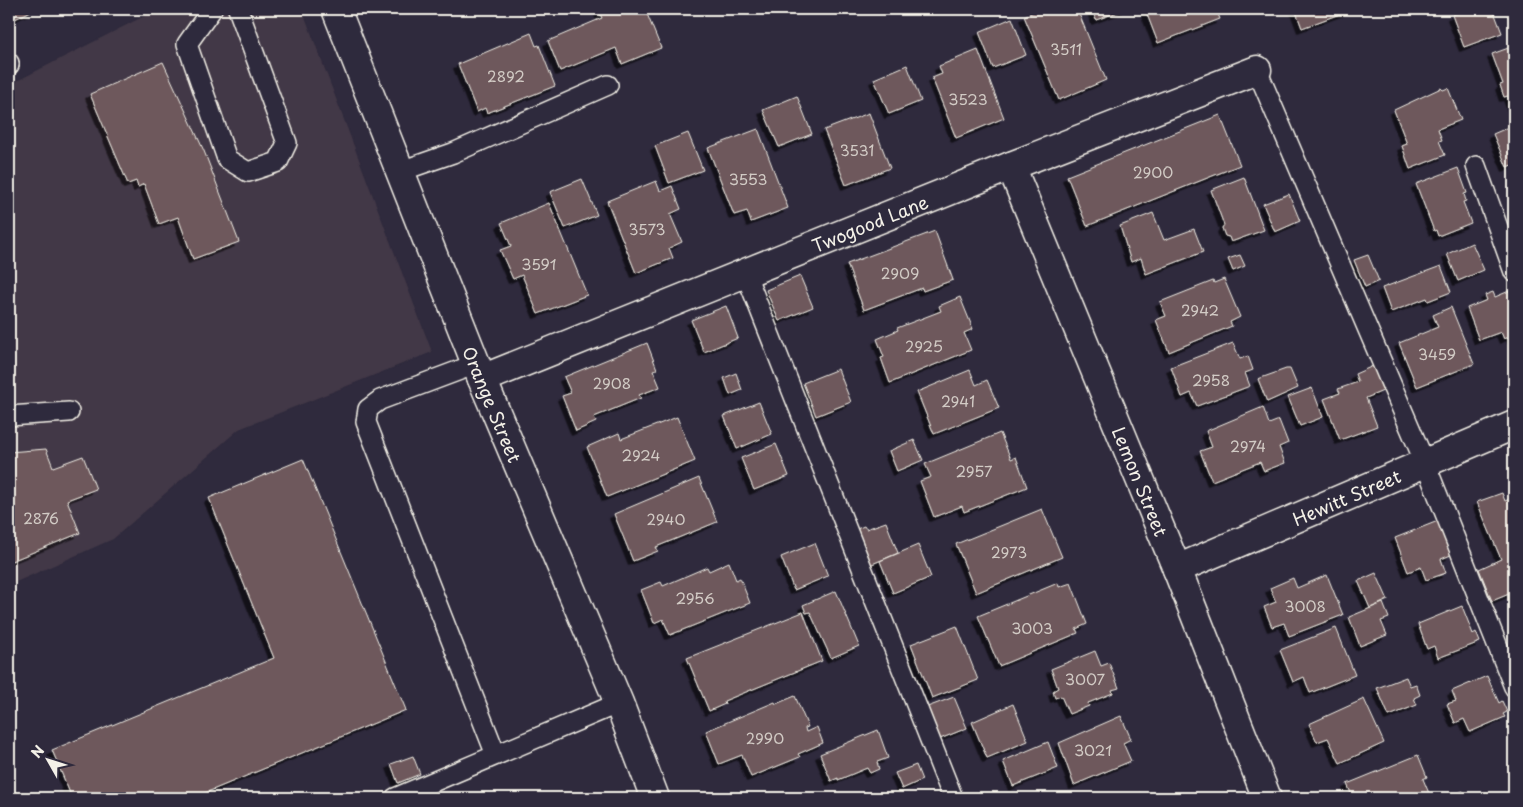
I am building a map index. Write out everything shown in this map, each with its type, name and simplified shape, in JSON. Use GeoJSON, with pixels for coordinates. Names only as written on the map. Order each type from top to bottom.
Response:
{"type":"FeatureCollection","features":[{"type":"Feature","properties":{"kind":"street","name":"Orange Street"},"geometry":{"type":"LineString","coordinates":[[336,9],[479,371],[619,703],[655,798]]}},
{"type":"Feature","properties":{"kind":"street","name":"Twogood Lane"},"geometry":{"type":"LineString","coordinates":[[479,371],[745,272],[1257,70]]}},
{"type":"Feature","properties":{"kind":"street","name":"Lemon Street"},"geometry":{"type":"LineString","coordinates":[[1012,166],[1177,569],[1267,798]]}},
{"type":"Feature","properties":{"kind":"street","name":"Hewitt Street"},"geometry":{"type":"LineString","coordinates":[[1177,569],[1514,425]]}},
{"type":"Feature","properties":{"kind":"lane"},"geometry":{"type":"LineString","coordinates":[[212,9],[186,44],[227,158],[248,172],[278,162],[287,143],[238,9]]}},
{"type":"Feature","properties":{"kind":"lane"},"geometry":{"type":"LineString","coordinates":[[1257,70],[1424,463],[1514,687]]}},
{"type":"Feature","properties":{"kind":"lane"},"geometry":{"type":"LineString","coordinates":[[401,171],[453,153],[608,85]]}},
{"type":"Feature","properties":{"kind":"lane"},"geometry":{"type":"LineString","coordinates":[[1476,166],[1514,272]]}},
{"type":"Feature","properties":{"kind":"lane"},"geometry":{"type":"LineString","coordinates":[[745,272],[953,798]]}},
{"type":"Feature","properties":{"kind":"lane"},"geometry":{"type":"LineString","coordinates":[[479,371],[380,400],[368,409],[366,422],[496,755]]}},
{"type":"Feature","properties":{"kind":"lane"},"geometry":{"type":"LineString","coordinates":[[9,416],[69,412]]}},
{"type":"Feature","properties":{"kind":"lane"},"geometry":{"type":"LineString","coordinates":[[395,798],[619,703]]}},
{"type":"Feature","properties":{"kind":"shaded area"},"geometry":{"type":"Polygon","coordinates":[[[158,9],[302,9],[432,352],[239,429],[113,539],[9,585],[9,85],[158,9]]]}},
{"type":"Feature","properties":{"kind":"building"},"geometry":{"type":"Polygon","coordinates":[[[9,9],[35,9],[9,22],[9,9]]]}},
{"type":"Feature","properties":{"kind":"building"},"geometry":{"type":"Polygon","coordinates":[[[598,9],[645,9],[661,48],[622,64],[616,48],[560,71],[548,41],[602,18],[598,9]]]}},
{"type":"Feature","properties":{"kind":"building"},"geometry":{"type":"Polygon","coordinates":[[[1041,9],[1077,9],[1106,80],[1059,100],[1024,16],[1041,9]]]}},
{"type":"Feature","properties":{"kind":"building"},"geometry":{"type":"Polygon","coordinates":[[[1092,9],[1126,9],[1096,20],[1092,9]]]}},
{"type":"Feature","properties":{"kind":"building"},"geometry":{"type":"Polygon","coordinates":[[[1145,9],[1216,9],[1220,19],[1158,43],[1145,9]]]}},
{"type":"Feature","properties":{"kind":"building"},"geometry":{"type":"Polygon","coordinates":[[[1295,9],[1353,9],[1302,28],[1295,9]]]}},
{"type":"Feature","properties":{"kind":"building"},"geometry":{"type":"Polygon","coordinates":[[[1469,9],[1493,9],[1502,33],[1464,47],[1452,15],[1469,9]]]}},
{"type":"Feature","properties":{"kind":"building"},"geometry":{"type":"Polygon","coordinates":[[[1012,18],[1026,55],[993,68],[979,32],[1012,18]]]}},
{"type":"Feature","properties":{"kind":"building"},"geometry":{"type":"Polygon","coordinates":[[[531,33],[536,46],[539,45],[555,86],[487,113],[485,108],[477,112],[458,64],[531,33]]]}},
{"type":"Feature","properties":{"kind":"building"},"geometry":{"type":"Polygon","coordinates":[[[1514,46],[1514,112],[1508,96],[1504,97],[1500,85],[1503,84],[1492,54],[1514,46]]]}},
{"type":"Feature","properties":{"kind":"building"},"geometry":{"type":"Polygon","coordinates":[[[978,50],[1004,118],[956,138],[932,78],[942,74],[939,66],[978,50]]]}},
{"type":"Feature","properties":{"kind":"building"},"geometry":{"type":"Polygon","coordinates":[[[163,62],[204,151],[239,242],[193,259],[178,217],[159,224],[144,184],[138,187],[136,181],[128,184],[90,94],[163,62]]]}},
{"type":"Feature","properties":{"kind":"building"},"geometry":{"type":"Polygon","coordinates":[[[907,65],[921,101],[889,114],[874,79],[907,65]]]}},
{"type":"Feature","properties":{"kind":"building"},"geometry":{"type":"Polygon","coordinates":[[[1441,88],[1443,90],[1448,88],[1461,120],[1438,129],[1442,140],[1439,141],[1445,155],[1410,169],[1402,146],[1407,144],[1394,110],[1441,88]]]}},
{"type":"Feature","properties":{"kind":"building"},"geometry":{"type":"Polygon","coordinates":[[[797,96],[812,134],[779,147],[763,110],[797,96]]]}},
{"type":"Feature","properties":{"kind":"building"},"geometry":{"type":"Polygon","coordinates":[[[869,113],[890,168],[846,185],[824,130],[869,113]]]}},
{"type":"Feature","properties":{"kind":"building"},"geometry":{"type":"Polygon","coordinates":[[[1220,115],[1240,165],[1087,226],[1067,176],[1220,115]]]}},
{"type":"Feature","properties":{"kind":"building"},"geometry":{"type":"Polygon","coordinates":[[[1514,125],[1514,164],[1507,167],[1493,134],[1514,125]]]}},
{"type":"Feature","properties":{"kind":"building"},"geometry":{"type":"Polygon","coordinates":[[[758,129],[788,208],[751,222],[747,211],[734,215],[708,148],[758,129]]]}},
{"type":"Feature","properties":{"kind":"building"},"geometry":{"type":"Polygon","coordinates":[[[688,133],[703,170],[669,183],[655,146],[688,133]]]}},
{"type":"Feature","properties":{"kind":"building"},"geometry":{"type":"Polygon","coordinates":[[[1458,168],[1467,193],[1464,194],[1466,201],[1463,202],[1471,223],[1438,236],[1436,230],[1434,231],[1416,184],[1458,168]]]}},
{"type":"Feature","properties":{"kind":"building"},"geometry":{"type":"Polygon","coordinates":[[[1244,177],[1264,230],[1231,242],[1229,237],[1225,236],[1222,228],[1224,225],[1211,190],[1244,177]]]}},
{"type":"Feature","properties":{"kind":"building"},"geometry":{"type":"Polygon","coordinates":[[[582,179],[597,215],[565,228],[550,192],[582,179]]]}},
{"type":"Feature","properties":{"kind":"building"},"geometry":{"type":"Polygon","coordinates":[[[656,181],[660,191],[672,186],[681,209],[670,214],[682,242],[669,248],[673,258],[636,273],[607,201],[656,181]]]}},
{"type":"Feature","properties":{"kind":"building"},"geometry":{"type":"Polygon","coordinates":[[[1289,194],[1300,221],[1275,232],[1263,204],[1289,194]]]}},
{"type":"Feature","properties":{"kind":"building"},"geometry":{"type":"Polygon","coordinates":[[[549,203],[587,295],[538,314],[522,275],[513,279],[500,250],[511,246],[501,223],[549,203]]]}},
{"type":"Feature","properties":{"kind":"building"},"geometry":{"type":"Polygon","coordinates":[[[1153,213],[1164,240],[1194,229],[1203,252],[1146,274],[1141,258],[1131,262],[1120,226],[1153,213]]]}},
{"type":"Feature","properties":{"kind":"building"},"geometry":{"type":"Polygon","coordinates":[[[935,231],[953,280],[923,291],[922,288],[864,310],[847,264],[935,231]]]}},
{"type":"Feature","properties":{"kind":"building"},"geometry":{"type":"Polygon","coordinates":[[[1472,243],[1484,270],[1458,281],[1447,254],[1472,243]]]}},
{"type":"Feature","properties":{"kind":"building"},"geometry":{"type":"Polygon","coordinates":[[[1240,255],[1245,266],[1233,271],[1228,259],[1240,255]]]}},
{"type":"Feature","properties":{"kind":"building"},"geometry":{"type":"Polygon","coordinates":[[[1368,255],[1379,281],[1365,287],[1354,260],[1368,255]]]}},
{"type":"Feature","properties":{"kind":"building"},"geometry":{"type":"Polygon","coordinates":[[[1441,266],[1451,292],[1428,301],[1427,298],[1391,312],[1382,288],[1441,266]]]}},
{"type":"Feature","properties":{"kind":"building"},"geometry":{"type":"Polygon","coordinates":[[[800,276],[813,307],[779,321],[766,290],[800,276]]]}},
{"type":"Feature","properties":{"kind":"building"},"geometry":{"type":"Polygon","coordinates":[[[1224,279],[1240,317],[1230,322],[1232,326],[1169,352],[1156,320],[1166,316],[1160,302],[1213,281],[1214,283],[1224,279]]]}},
{"type":"Feature","properties":{"kind":"building"},"geometry":{"type":"Polygon","coordinates":[[[1514,289],[1514,344],[1511,336],[1504,339],[1501,332],[1479,340],[1467,308],[1487,300],[1485,295],[1493,292],[1495,297],[1514,289]]]}},
{"type":"Feature","properties":{"kind":"building"},"geometry":{"type":"Polygon","coordinates":[[[960,297],[973,329],[964,333],[971,350],[890,383],[881,358],[884,357],[877,339],[898,330],[897,328],[941,311],[939,306],[960,297]]]}},
{"type":"Feature","properties":{"kind":"building"},"geometry":{"type":"Polygon","coordinates":[[[726,306],[738,338],[704,352],[691,320],[726,306]]]}},
{"type":"Feature","properties":{"kind":"building"},"geometry":{"type":"Polygon","coordinates":[[[1451,307],[1474,364],[1417,387],[1399,343],[1438,327],[1433,315],[1451,307]]]}},
{"type":"Feature","properties":{"kind":"building"},"geometry":{"type":"Polygon","coordinates":[[[647,343],[657,369],[653,370],[660,387],[639,395],[641,398],[594,417],[596,422],[576,431],[562,396],[571,393],[564,377],[647,343]]]}},
{"type":"Feature","properties":{"kind":"building"},"geometry":{"type":"Polygon","coordinates":[[[1233,343],[1240,359],[1248,356],[1253,370],[1245,373],[1250,386],[1197,406],[1191,393],[1182,397],[1171,367],[1233,343]]]}},
{"type":"Feature","properties":{"kind":"building"},"geometry":{"type":"Polygon","coordinates":[[[1373,366],[1383,391],[1366,398],[1377,426],[1340,440],[1324,399],[1340,393],[1338,389],[1358,382],[1355,374],[1373,366]]]}},
{"type":"Feature","properties":{"kind":"building"},"geometry":{"type":"Polygon","coordinates":[[[838,369],[851,402],[816,416],[803,383],[838,369]]]}},
{"type":"Feature","properties":{"kind":"building"},"geometry":{"type":"Polygon","coordinates":[[[1290,369],[1298,388],[1267,402],[1258,379],[1290,369]]]}},
{"type":"Feature","properties":{"kind":"building"},"geometry":{"type":"Polygon","coordinates":[[[970,370],[976,385],[987,380],[999,408],[934,434],[917,392],[970,370]]]}},
{"type":"Feature","properties":{"kind":"building"},"geometry":{"type":"Polygon","coordinates":[[[736,373],[742,390],[730,395],[724,378],[736,373]]]}},
{"type":"Feature","properties":{"kind":"building"},"geometry":{"type":"Polygon","coordinates":[[[1312,388],[1323,417],[1300,426],[1288,397],[1312,388]]]}},
{"type":"Feature","properties":{"kind":"building"},"geometry":{"type":"Polygon","coordinates":[[[759,402],[772,434],[737,449],[724,416],[759,402]]]}},
{"type":"Feature","properties":{"kind":"building"},"geometry":{"type":"Polygon","coordinates":[[[1263,407],[1269,424],[1279,420],[1288,443],[1279,447],[1285,463],[1264,471],[1260,462],[1212,481],[1200,451],[1212,447],[1206,431],[1263,407]]]}},
{"type":"Feature","properties":{"kind":"building"},"geometry":{"type":"Polygon","coordinates":[[[677,417],[695,461],[607,497],[587,447],[619,433],[621,439],[677,417]]]}},
{"type":"Feature","properties":{"kind":"building"},"geometry":{"type":"Polygon","coordinates":[[[1000,433],[1011,459],[1016,457],[1027,487],[964,512],[962,506],[934,517],[920,481],[931,477],[925,464],[1000,433]]]}},
{"type":"Feature","properties":{"kind":"building"},"geometry":{"type":"Polygon","coordinates":[[[914,440],[923,460],[897,471],[889,451],[914,440]]]}},
{"type":"Feature","properties":{"kind":"building"},"geometry":{"type":"Polygon","coordinates":[[[776,444],[789,476],[754,490],[741,458],[776,444]]]}},
{"type":"Feature","properties":{"kind":"building"},"geometry":{"type":"Polygon","coordinates":[[[46,449],[53,467],[83,456],[96,489],[67,500],[80,533],[9,562],[9,452],[46,449]]]}},
{"type":"Feature","properties":{"kind":"building"},"geometry":{"type":"Polygon","coordinates":[[[303,459],[406,710],[193,798],[72,798],[52,750],[274,658],[209,498],[303,459]]]}},
{"type":"Feature","properties":{"kind":"building"},"geometry":{"type":"Polygon","coordinates":[[[699,478],[717,522],[656,547],[658,551],[633,561],[614,514],[699,478]]]}},
{"type":"Feature","properties":{"kind":"building"},"geometry":{"type":"Polygon","coordinates":[[[1502,493],[1505,501],[1514,497],[1514,592],[1492,601],[1479,569],[1501,559],[1477,502],[1502,493]]]}},
{"type":"Feature","properties":{"kind":"building"},"geometry":{"type":"Polygon","coordinates":[[[1042,509],[1062,557],[976,593],[956,544],[1042,509]]]}},
{"type":"Feature","properties":{"kind":"building"},"geometry":{"type":"Polygon","coordinates":[[[1438,521],[1451,555],[1441,559],[1446,573],[1426,580],[1421,567],[1408,572],[1395,538],[1438,521]]]}},
{"type":"Feature","properties":{"kind":"building"},"geometry":{"type":"Polygon","coordinates":[[[886,522],[898,553],[865,567],[852,531],[864,526],[866,529],[886,522]]]}},
{"type":"Feature","properties":{"kind":"building"},"geometry":{"type":"Polygon","coordinates":[[[815,543],[828,576],[794,590],[781,557],[815,543]]]}},
{"type":"Feature","properties":{"kind":"building"},"geometry":{"type":"Polygon","coordinates":[[[918,545],[931,577],[893,593],[880,561],[918,545]]]}},
{"type":"Feature","properties":{"kind":"building"},"geometry":{"type":"Polygon","coordinates":[[[729,562],[736,580],[740,578],[750,603],[670,635],[663,619],[654,623],[641,590],[661,582],[663,586],[707,567],[709,571],[729,562]]]}},
{"type":"Feature","properties":{"kind":"building"},"geometry":{"type":"Polygon","coordinates":[[[1376,573],[1388,600],[1370,608],[1358,581],[1376,573]]]}},
{"type":"Feature","properties":{"kind":"building"},"geometry":{"type":"Polygon","coordinates":[[[1327,575],[1343,615],[1289,636],[1284,623],[1272,627],[1264,607],[1276,602],[1270,588],[1293,578],[1297,588],[1327,575]]]}},
{"type":"Feature","properties":{"kind":"building"},"geometry":{"type":"Polygon","coordinates":[[[1058,583],[1059,587],[1071,583],[1087,624],[1076,629],[1078,633],[999,666],[978,616],[1058,583]]]}},
{"type":"Feature","properties":{"kind":"building"},"geometry":{"type":"Polygon","coordinates":[[[836,591],[859,646],[831,658],[810,612],[806,613],[803,605],[836,591]]]}},
{"type":"Feature","properties":{"kind":"building"},"geometry":{"type":"Polygon","coordinates":[[[1383,603],[1389,618],[1381,621],[1387,635],[1360,646],[1349,617],[1383,603]]]}},
{"type":"Feature","properties":{"kind":"building"},"geometry":{"type":"Polygon","coordinates":[[[1462,606],[1473,634],[1476,632],[1480,642],[1438,658],[1434,646],[1427,649],[1418,624],[1462,606]]]}},
{"type":"Feature","properties":{"kind":"building"},"geometry":{"type":"Polygon","coordinates":[[[803,612],[822,661],[724,701],[725,704],[709,711],[687,658],[803,612]]]}},
{"type":"Feature","properties":{"kind":"building"},"geometry":{"type":"Polygon","coordinates":[[[957,626],[978,680],[932,698],[911,644],[957,626]]]}},
{"type":"Feature","properties":{"kind":"building"},"geometry":{"type":"Polygon","coordinates":[[[1336,628],[1355,675],[1310,693],[1304,677],[1293,682],[1280,650],[1336,628]]]}},
{"type":"Feature","properties":{"kind":"building"},"geometry":{"type":"Polygon","coordinates":[[[1095,651],[1101,666],[1109,663],[1119,688],[1112,690],[1113,693],[1088,703],[1089,706],[1069,714],[1061,696],[1055,698],[1053,691],[1058,688],[1051,669],[1095,651]]]}},
{"type":"Feature","properties":{"kind":"building"},"geometry":{"type":"Polygon","coordinates":[[[1487,676],[1499,703],[1502,701],[1507,712],[1503,714],[1505,717],[1470,732],[1464,719],[1455,723],[1447,704],[1456,701],[1452,691],[1487,676]]]}},
{"type":"Feature","properties":{"kind":"building"},"geometry":{"type":"Polygon","coordinates":[[[1406,677],[1410,686],[1416,684],[1420,695],[1414,698],[1417,705],[1389,716],[1377,688],[1406,677]]]}},
{"type":"Feature","properties":{"kind":"building"},"geometry":{"type":"Polygon","coordinates":[[[795,696],[808,727],[805,728],[806,732],[817,727],[823,743],[798,754],[800,757],[751,777],[742,755],[719,764],[706,731],[775,702],[776,704],[795,696]]]}},
{"type":"Feature","properties":{"kind":"building"},"geometry":{"type":"Polygon","coordinates":[[[954,697],[967,728],[935,741],[922,709],[954,697]]]}},
{"type":"Feature","properties":{"kind":"building"},"geometry":{"type":"Polygon","coordinates":[[[1364,699],[1384,743],[1340,763],[1328,738],[1317,742],[1309,724],[1364,699]]]}},
{"type":"Feature","properties":{"kind":"building"},"geometry":{"type":"Polygon","coordinates":[[[1013,704],[1028,741],[987,758],[972,722],[1013,704]]]}},
{"type":"Feature","properties":{"kind":"building"},"geometry":{"type":"Polygon","coordinates":[[[1121,716],[1131,739],[1123,743],[1131,761],[1074,785],[1059,743],[1121,716]]]}},
{"type":"Feature","properties":{"kind":"building"},"geometry":{"type":"Polygon","coordinates":[[[878,730],[888,758],[877,762],[879,769],[870,773],[867,768],[831,781],[820,754],[878,730]]]}},
{"type":"Feature","properties":{"kind":"building"},"geometry":{"type":"Polygon","coordinates":[[[1048,742],[1058,768],[1013,786],[1003,761],[1048,742]]]}},
{"type":"Feature","properties":{"kind":"building"},"geometry":{"type":"Polygon","coordinates":[[[1418,755],[1427,777],[1423,779],[1431,798],[1339,798],[1351,793],[1347,784],[1418,755]]]}},
{"type":"Feature","properties":{"kind":"building"},"geometry":{"type":"Polygon","coordinates":[[[413,756],[420,774],[398,783],[391,764],[413,756]]]}},
{"type":"Feature","properties":{"kind":"building"},"geometry":{"type":"Polygon","coordinates":[[[916,765],[922,780],[902,789],[895,773],[916,765]]]}},
{"type":"Feature","properties":{"kind":"building"},"geometry":{"type":"Polygon","coordinates":[[[1463,791],[1466,798],[1444,798],[1463,791]]]}},
{"type":"Feature","properties":{"kind":"building"},"geometry":{"type":"Polygon","coordinates":[[[1155,792],[1158,798],[1129,798],[1141,793],[1143,797],[1155,792]]]}}]}
